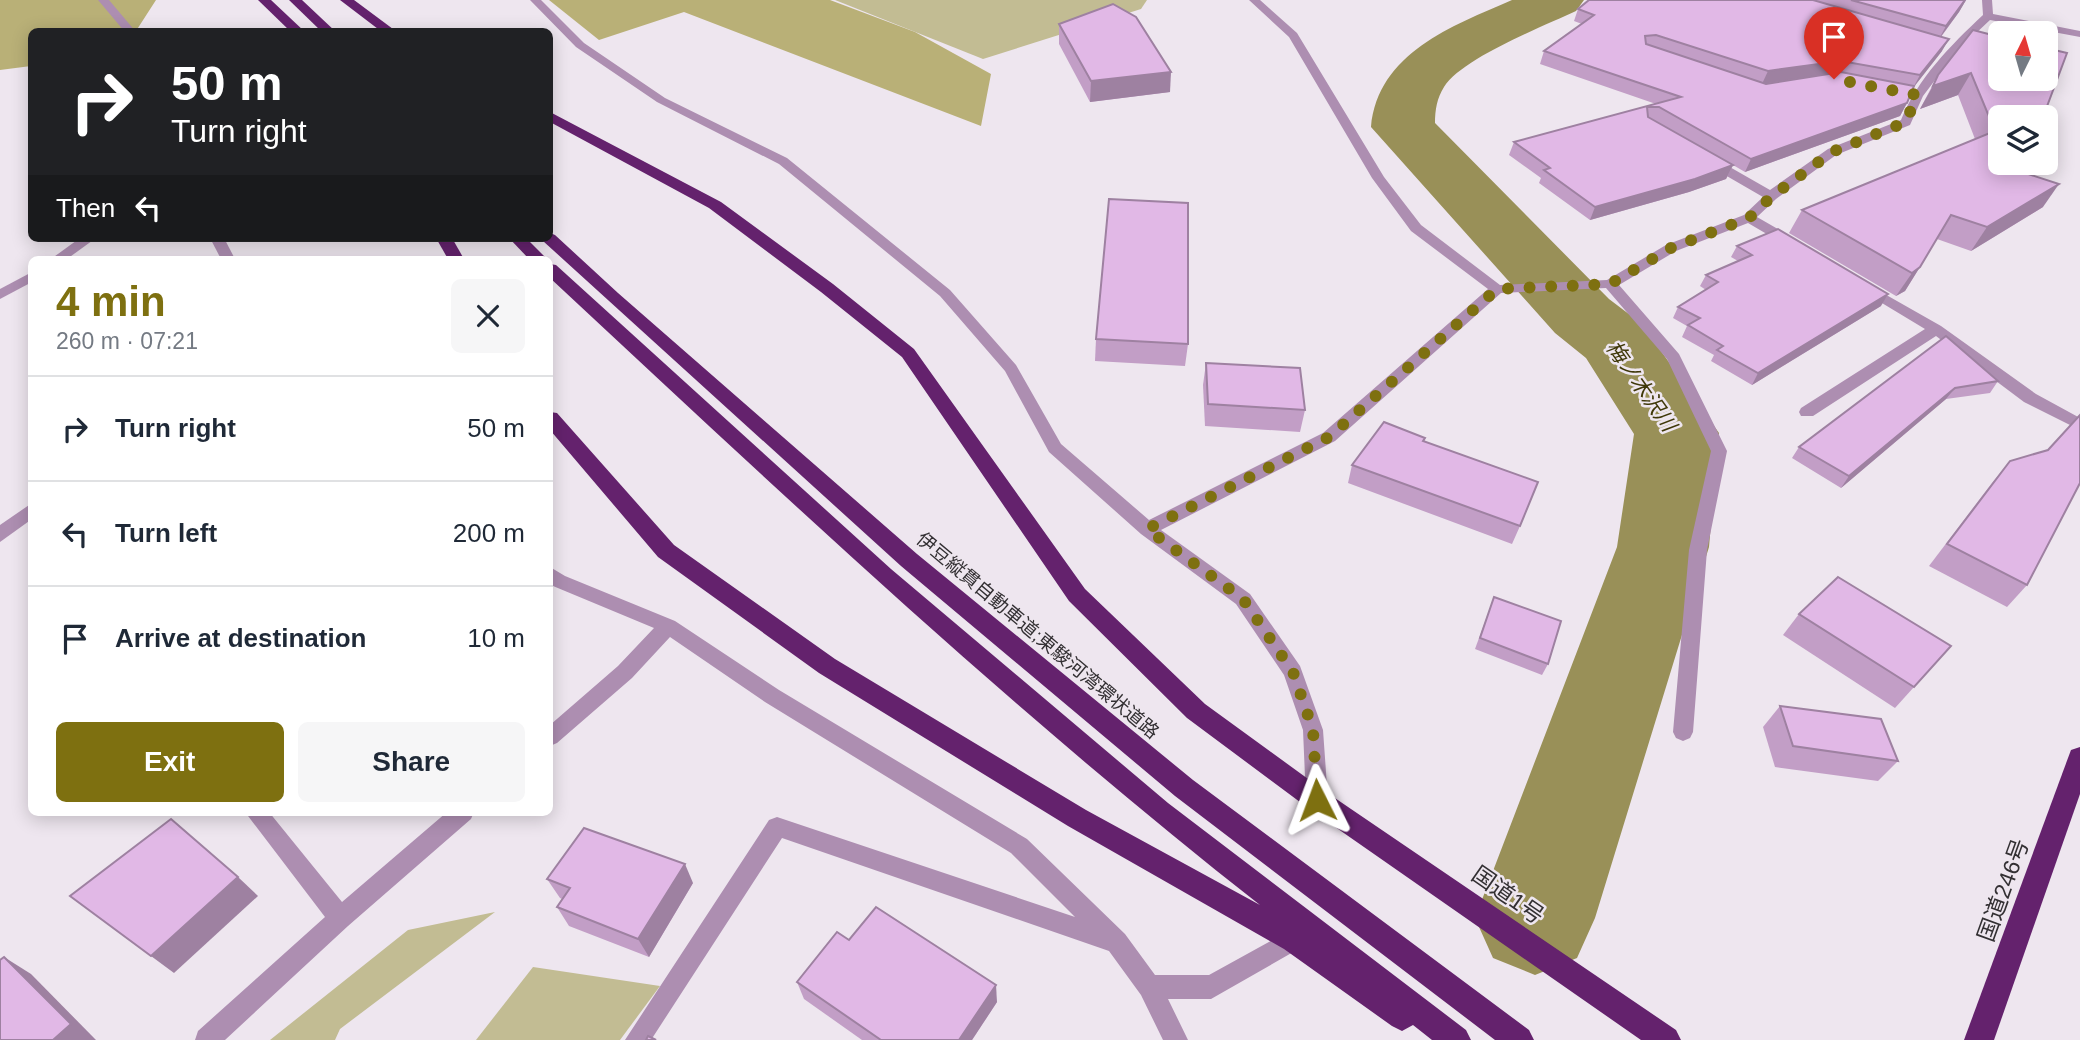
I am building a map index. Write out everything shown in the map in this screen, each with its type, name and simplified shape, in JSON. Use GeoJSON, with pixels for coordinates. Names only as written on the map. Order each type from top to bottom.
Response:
{"type":"FeatureCollection","features":[{"type":"Feature","properties":{"kind":"highway"},"geometry":{"type":"LineString","coordinates":[[264,0],[295,28]]}},
{"type":"Feature","properties":{"kind":"highway"},"geometry":{"type":"LineString","coordinates":[[295,0],[326,28]]}},
{"type":"Feature","properties":{"kind":"highway"},"geometry":{"type":"LineString","coordinates":[[346,0],[385,28]]}},
{"type":"Feature","properties":{"kind":"highway","name":"国道1号"},"geometry":{"type":"LineString","coordinates":[[553,118],[715,205],[827,288],[908,353],[1077,594],[1196,711],[1317,800],[1666,1040]]}},
{"type":"Feature","properties":{"kind":"highway","name":"伊豆縦貫自動車道;東駿河湾環状道路"},"geometry":{"type":"LineString","coordinates":[[553,241],[612,297],[909,561],[1184,788],[1519,1040]]}},
{"type":"Feature","properties":{"kind":"highway"},"geometry":{"type":"LineString","coordinates":[[521,242],[536,256]]}},
{"type":"Feature","properties":{"kind":"highway"},"geometry":{"type":"LineString","coordinates":[[553,272],[883,575],[1159,811],[1456,1040]]}},
{"type":"Feature","properties":{"kind":"highway"},"geometry":{"type":"LineString","coordinates":[[553,421],[666,551],[827,666],[1077,818],[1294,939],[1436,1040]]}},
{"type":"Feature","properties":{"kind":"highway","name":"国道246号"},"geometry":{"type":"LineString","coordinates":[[1979,1040],[2080,758]]}},
{"type":"Feature","properties":{"kind":"street"},"geometry":{"type":"LineString","coordinates":[[103,0],[128,28]]}},
{"type":"Feature","properties":{"kind":"street"},"geometry":{"type":"LineString","coordinates":[[535,0],[580,44],[661,100],[783,161],[945,293],[1011,369],[1055,448],[1147,529],[1243,599],[1293,672],[1313,730],[1317,800]]}},
{"type":"Feature","properties":{"kind":"street"},"geometry":{"type":"LineString","coordinates":[[1254,0],[1293,35],[1378,178],[1416,229],[1505,289],[1602,285],[1671,248],[1749,218],[1771,197],[1832,152],[1906,122],[1911,94],[1988,16],[1987,0]]}},
{"type":"Feature","properties":{"kind":"street"},"geometry":{"type":"LineString","coordinates":[[1988,16],[2080,34]]}},
{"type":"Feature","properties":{"kind":"street"},"geometry":{"type":"LineString","coordinates":[[1939,46],[1953,50]]}},
{"type":"Feature","properties":{"kind":"street"},"geometry":{"type":"LineString","coordinates":[[1693,151],[1771,197]]}},
{"type":"Feature","properties":{"kind":"street"},"geometry":{"type":"LineString","coordinates":[[1749,218],[1805,251]]}},
{"type":"Feature","properties":{"kind":"street"},"geometry":{"type":"LineString","coordinates":[[62,256],[83,242]]}},
{"type":"Feature","properties":{"kind":"street"},"geometry":{"type":"LineString","coordinates":[[1849,277],[1936,330],[2030,398],[2080,425]]}},
{"type":"Feature","properties":{"kind":"street"},"geometry":{"type":"LineString","coordinates":[[0,295],[28,278]]}},
{"type":"Feature","properties":{"kind":"street"},"geometry":{"type":"LineString","coordinates":[[1602,285],[1674,357],[1719,451],[1699,551],[1683,732]]}},
{"type":"Feature","properties":{"kind":"street"},"geometry":{"type":"LineString","coordinates":[[1147,529],[1329,437],[1505,289]]}},
{"type":"Feature","properties":{"kind":"street"},"geometry":{"type":"LineString","coordinates":[[1807,412],[1936,330]]}},
{"type":"Feature","properties":{"kind":"street"},"geometry":{"type":"LineString","coordinates":[[0,535],[28,512]]}},
{"type":"Feature","properties":{"kind":"street"},"geometry":{"type":"LineString","coordinates":[[553,576],[668,626],[772,696],[1019,846],[1117,942],[1149,987],[1176,1040]]}},
{"type":"Feature","properties":{"kind":"street"},"geometry":{"type":"LineString","coordinates":[[553,734],[625,672],[668,626]]}},
{"type":"Feature","properties":{"kind":"street"},"geometry":{"type":"LineString","coordinates":[[259,816],[340,918]]}},
{"type":"Feature","properties":{"kind":"street"},"geometry":{"type":"LineString","coordinates":[[207,1040],[340,918],[458,816]]}},
{"type":"Feature","properties":{"kind":"street"},"geometry":{"type":"LineString","coordinates":[[637,1040],[777,827],[1117,942]]}},
{"type":"Feature","properties":{"kind":"street"},"geometry":{"type":"LineString","coordinates":[[1149,987],[1211,987],[1294,939]]}},
{"type":"Feature","properties":{"kind":"shaded area"},"geometry":{"type":"Polygon","coordinates":[[[0,0],[156,0],[138,28],[28,28],[28,66],[0,70],[0,0]]]}},
{"type":"Feature","properties":{"kind":"shaded area"},"geometry":{"type":"Polygon","coordinates":[[[549,0],[830,0],[915,32],[991,74],[981,126],[684,12],[599,40],[549,0]]]}},
{"type":"Feature","properties":{"kind":"shaded area"},"geometry":{"type":"Polygon","coordinates":[[[835,0],[1147,0],[1141,9],[983,59],[835,0]]]}},
{"type":"Feature","properties":{"kind":"shaded area"},"geometry":{"type":"Polygon","coordinates":[[[495,912],[340,1029],[335,1040],[270,1040],[408,930],[495,912]]]}},
{"type":"Feature","properties":{"kind":"shaded area"},"geometry":{"type":"Polygon","coordinates":[[[533,967],[660,986],[620,1040],[476,1040],[533,967]]]}},
{"type":"Feature","properties":{"kind":"building"},"geometry":{"type":"Polygon","coordinates":[[[1589,0],[1813,0],[1949,39],[1920,75],[1841,61],[1768,71],[1656,35],[1645,36],[1646,44],[1766,84],[1841,72],[1914,86],[1907,103],[1751,159],[1659,107],[1647,107],[1648,117],[1733,165],[1695,179],[1595,207],[1544,170],[1550,168],[1514,142],[1681,97],[1544,51],[1594,15],[1578,9],[1589,0]]]}},
{"type":"Feature","properties":{"kind":"building"},"geometry":{"type":"Polygon","coordinates":[[[1851,0],[1965,0],[1946,26],[1851,0]]]}},
{"type":"Feature","properties":{"kind":"building"},"geometry":{"type":"Polygon","coordinates":[[[1113,4],[1136,17],[1171,72],[1091,81],[1059,24],[1113,4]]]}},
{"type":"Feature","properties":{"kind":"building"},"geometry":{"type":"Polygon","coordinates":[[[1973,30],[1988,34],[1988,91],[2053,91],[2048,105],[1988,105],[1988,114],[1971,73],[1933,86],[1938,75],[1973,30]]]}},
{"type":"Feature","properties":{"kind":"building"},"geometry":{"type":"Polygon","coordinates":[[[2058,51],[2067,53],[2058,77],[2058,51]]]}},
{"type":"Feature","properties":{"kind":"building"},"geometry":{"type":"Polygon","coordinates":[[[1988,134],[1988,175],[2031,175],[2059,184],[1987,227],[1951,215],[1920,267],[1912,273],[1802,210],[1988,134]]]}},
{"type":"Feature","properties":{"kind":"building"},"geometry":{"type":"Polygon","coordinates":[[[1109,199],[1188,203],[1188,344],[1096,339],[1109,199]]]}},
{"type":"Feature","properties":{"kind":"building"},"geometry":{"type":"Polygon","coordinates":[[[1778,229],[1888,294],[1758,373],[1717,350],[1723,346],[1688,325],[1700,318],[1678,307],[1718,282],[1706,275],[1752,255],[1737,246],[1778,229]]]}},
{"type":"Feature","properties":{"kind":"building"},"geometry":{"type":"Polygon","coordinates":[[[1946,336],[1998,381],[1955,388],[1849,476],[1799,447],[1946,336]]]}},
{"type":"Feature","properties":{"kind":"building"},"geometry":{"type":"Polygon","coordinates":[[[1206,363],[1300,368],[1305,410],[1208,404],[1206,363]]]}},
{"type":"Feature","properties":{"kind":"building"},"geometry":{"type":"Polygon","coordinates":[[[2080,415],[2080,483],[2027,585],[1947,544],[2010,461],[2048,450],[2080,415]]]}},
{"type":"Feature","properties":{"kind":"building"},"geometry":{"type":"Polygon","coordinates":[[[1384,422],[1425,438],[1423,441],[1538,482],[1520,526],[1352,465],[1384,422]]]}},
{"type":"Feature","properties":{"kind":"building"},"geometry":{"type":"Polygon","coordinates":[[[1838,577],[1951,646],[1914,687],[1799,614],[1838,577]]]}},
{"type":"Feature","properties":{"kind":"building"},"geometry":{"type":"Polygon","coordinates":[[[1494,597],[1561,621],[1548,664],[1480,638],[1494,597]]]}},
{"type":"Feature","properties":{"kind":"building"},"geometry":{"type":"Polygon","coordinates":[[[1780,706],[1881,719],[1898,761],[1793,746],[1780,706]]]}},
{"type":"Feature","properties":{"kind":"building"},"geometry":{"type":"Polygon","coordinates":[[[171,819],[238,877],[151,956],[70,896],[171,819]]]}},
{"type":"Feature","properties":{"kind":"building"},"geometry":{"type":"Polygon","coordinates":[[[584,828],[685,864],[638,939],[557,907],[570,888],[547,879],[584,828]]]}},
{"type":"Feature","properties":{"kind":"building"},"geometry":{"type":"Polygon","coordinates":[[[876,907],[996,985],[959,1040],[881,1040],[797,982],[837,932],[849,940],[876,907]]]}},
{"type":"Feature","properties":{"kind":"building"},"geometry":{"type":"Polygon","coordinates":[[[4,957],[71,1024],[53,1040],[0,1040],[0,960],[4,957]]]}},
{"type":"Feature","properties":{"kind":"waterway","name":"梅ノ木沢川"},"geometry":{"type":"LineString","coordinates":[[1535,918],[1663,547],[1677,433],[1614,341],[1582,316],[1403,127],[1404,109],[1419,76],[1465,41],[1557,0]]}},
{"type":"Feature","properties":{"kind":"route"},"geometry":{"type":"LineString","coordinates":[[1317,800],[1313,730],[1293,672],[1243,599],[1147,529],[1329,437],[1497,289],[1610,284],[1671,248],[1749,218],[1759,206],[1832,152],[1906,122],[1917,95],[1834,79]]}}]}
